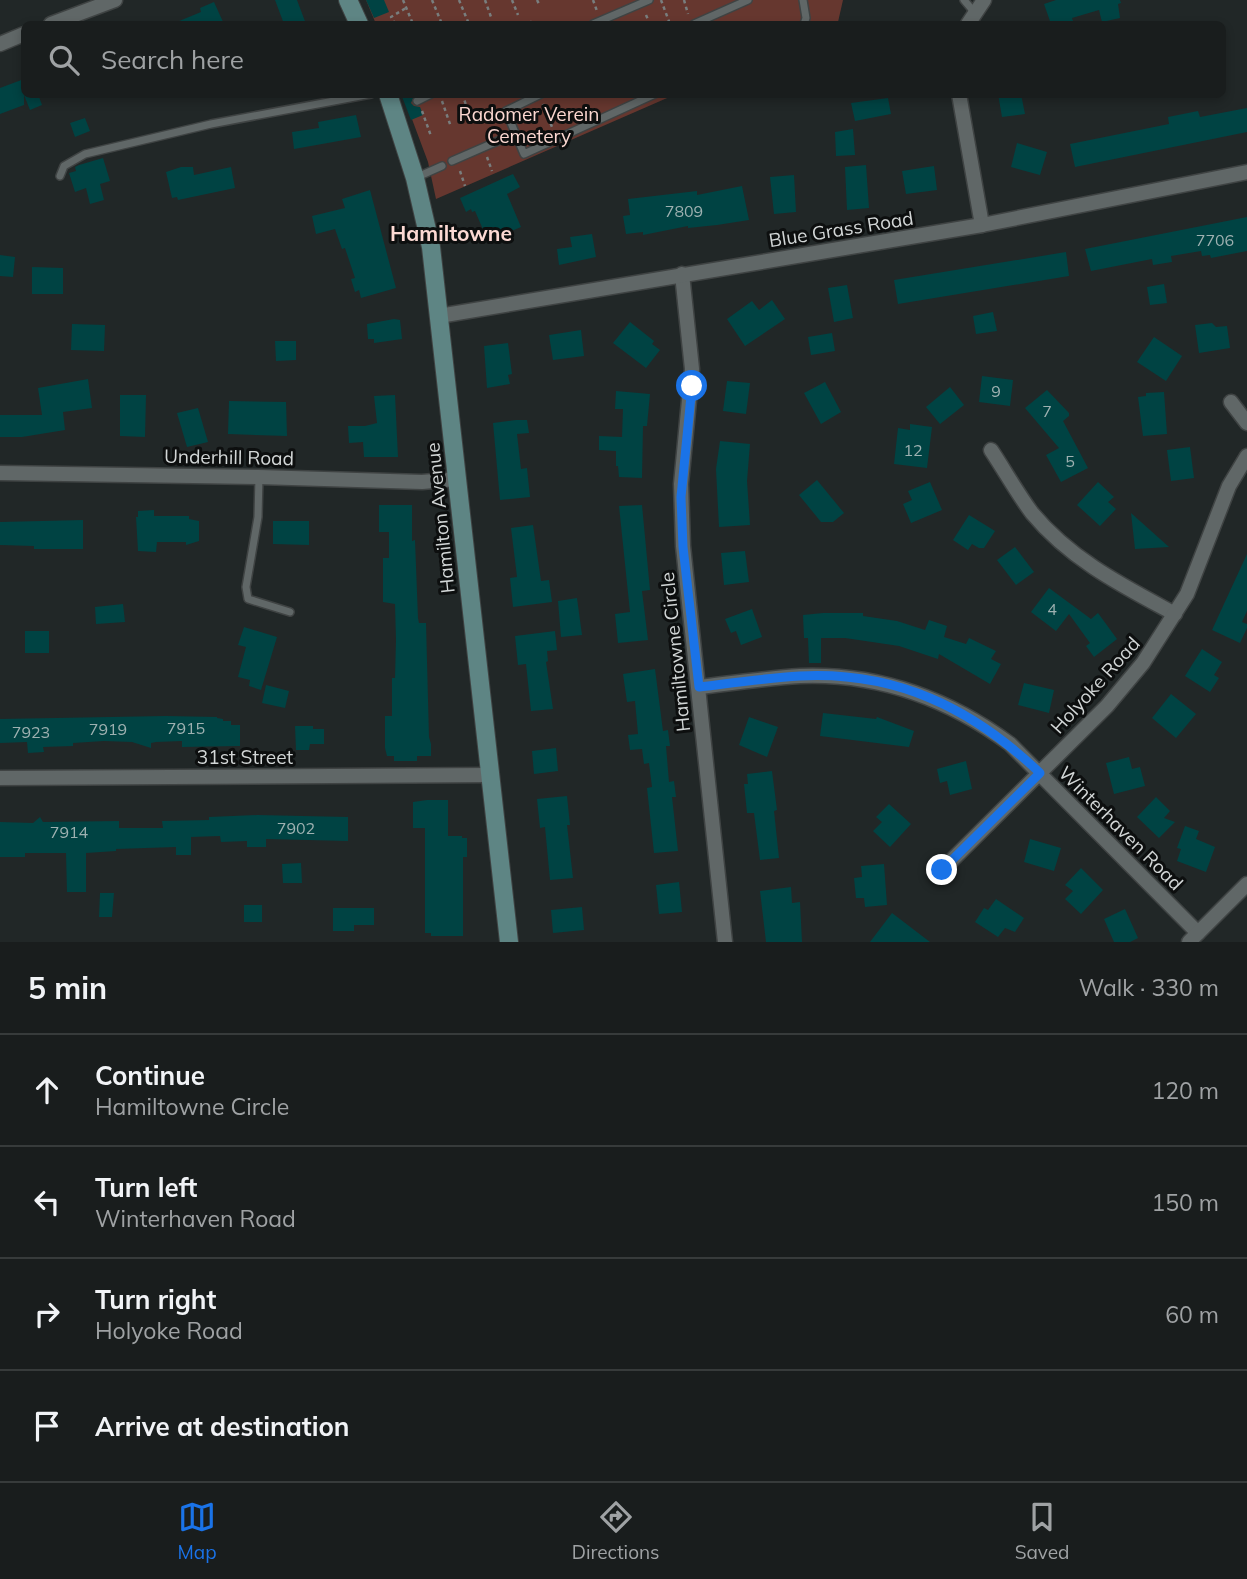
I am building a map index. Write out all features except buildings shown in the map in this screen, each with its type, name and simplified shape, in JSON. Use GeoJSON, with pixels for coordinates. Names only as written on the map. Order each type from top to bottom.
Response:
{"type":"FeatureCollection","features":[{"type":"Feature","properties":{"kind":"street"},"geometry":{"type":"LineString","coordinates":[[59,21],[115,0]]}},
{"type":"Feature","properties":{"kind":"street"},"geometry":{"type":"LineString","coordinates":[[971,19],[984,0]]}},
{"type":"Feature","properties":{"kind":"street"},"geometry":{"type":"LineString","coordinates":[[351,1],[358,21]]}},
{"type":"Feature","properties":{"kind":"street"},"geometry":{"type":"LineString","coordinates":[[0,44],[21,35]]}},
{"type":"Feature","properties":{"kind":"street"},"geometry":{"type":"LineString","coordinates":[[960,98],[982,225]]}},
{"type":"Feature","properties":{"kind":"street","name":"Hamilton Avenue"},"geometry":{"type":"LineString","coordinates":[[396,103],[431,247],[509,942]]}},
{"type":"Feature","properties":{"kind":"street","name":"Blue Grass Road"},"geometry":{"type":"LineString","coordinates":[[439,316],[982,225],[1247,172]]}},
{"type":"Feature","properties":{"kind":"street","name":"Hamiltowne Circle"},"geometry":{"type":"LineString","coordinates":[[682,274],[692,369],[681,484],[683,547],[725,942]]}},
{"type":"Feature","properties":{"kind":"street"},"geometry":{"type":"LineString","coordinates":[[1231,402],[1247,423]]}},
{"type":"Feature","properties":{"kind":"street"},"geometry":{"type":"LineString","coordinates":[[991,450],[1032,512],[1060,542],[1098,572],[1175,614]]}},
{"type":"Feature","properties":{"kind":"street","name":"Holyoke Road"},"geometry":{"type":"LineString","coordinates":[[942,870],[1127,684],[1143,663],[1175,614],[1198,570],[1229,486],[1247,456]]}},
{"type":"Feature","properties":{"kind":"street","name":"Underhill Road"},"geometry":{"type":"LineString","coordinates":[[0,473],[422,482],[456,479]]}},
{"type":"Feature","properties":{"kind":"street","name":"Winterhaven Road"},"geometry":{"type":"LineString","coordinates":[[699,687],[801,676],[839,677],[890,685],[933,699],[976,720],[1010,744],[1040,773],[1194,937]]}},
{"type":"Feature","properties":{"kind":"street","name":"31st Street"},"geometry":{"type":"LineString","coordinates":[[0,778],[490,775]]}},
{"type":"Feature","properties":{"kind":"street"},"geometry":{"type":"LineString","coordinates":[[1194,937],[1247,884]]}},
{"type":"Feature","properties":{"kind":"lane"},"geometry":{"type":"LineString","coordinates":[[600,21],[649,0]]}},
{"type":"Feature","properties":{"kind":"lane"},"geometry":{"type":"LineString","coordinates":[[701,21],[748,0]]}},
{"type":"Feature","properties":{"kind":"lane"},"geometry":{"type":"LineString","coordinates":[[803,0],[805,21]]}},
{"type":"Feature","properties":{"kind":"lane"},"geometry":{"type":"LineString","coordinates":[[964,0],[971,19]]}},
{"type":"Feature","properties":{"kind":"lane"},"geometry":{"type":"LineString","coordinates":[[60,176],[64,166],[85,154],[211,124],[350,98]]}},
{"type":"Feature","properties":{"kind":"lane"},"geometry":{"type":"LineString","coordinates":[[418,100],[422,98]]}},
{"type":"Feature","properties":{"kind":"lane"},"geometry":{"type":"LineString","coordinates":[[534,98],[506,111],[524,154],[646,98]]}},
{"type":"Feature","properties":{"kind":"lane"},"geometry":{"type":"LineString","coordinates":[[452,161],[514,134]]}},
{"type":"Feature","properties":{"kind":"lane"},"geometry":{"type":"LineString","coordinates":[[415,178],[442,166]]}},
{"type":"Feature","properties":{"kind":"lane"},"geometry":{"type":"LineString","coordinates":[[259,477],[258,517],[246,587],[248,599],[290,612]]}},
{"type":"Feature","properties":{"kind":"path"},"geometry":{"type":"LineString","coordinates":[[403,0],[412,21]]}},
{"type":"Feature","properties":{"kind":"path"},"geometry":{"type":"LineString","coordinates":[[432,0],[441,21]]}},
{"type":"Feature","properties":{"kind":"path"},"geometry":{"type":"LineString","coordinates":[[459,0],[468,21]]}},
{"type":"Feature","properties":{"kind":"path"},"geometry":{"type":"LineString","coordinates":[[485,0],[491,17]]}},
{"type":"Feature","properties":{"kind":"path"},"geometry":{"type":"LineString","coordinates":[[512,0],[518,15]]}},
{"type":"Feature","properties":{"kind":"path"},"geometry":{"type":"LineString","coordinates":[[537,0],[540,6]]}},
{"type":"Feature","properties":{"kind":"path"},"geometry":{"type":"LineString","coordinates":[[661,0],[669,21]]}},
{"type":"Feature","properties":{"kind":"path"},"geometry":{"type":"LineString","coordinates":[[684,0],[688,14]]}},
{"type":"Feature","properties":{"kind":"path"},"geometry":{"type":"LineString","coordinates":[[393,21],[391,17],[407,8]]}},
{"type":"Feature","properties":{"kind":"path"},"geometry":{"type":"LineString","coordinates":[[440,98],[451,127]]}},
{"type":"Feature","properties":{"kind":"path"},"geometry":{"type":"LineString","coordinates":[[464,98],[471,118]]}},
{"type":"Feature","properties":{"kind":"path"},"geometry":{"type":"LineString","coordinates":[[541,98],[557,140]]}},
{"type":"Feature","properties":{"kind":"path"},"geometry":{"type":"LineString","coordinates":[[418,100],[431,136]]}},
{"type":"Feature","properties":{"kind":"green space"},"geometry":{"type":"Polygon","coordinates":[[[366,0],[843,0],[838,21],[375,21],[366,0]]]}},
{"type":"Feature","properties":{"kind":"green space","name":"Radomer Verein Cemetery"},"geometry":{"type":"Polygon","coordinates":[[[404,98],[667,98],[436,199],[428,162],[404,98]]]}},
{"type":"Feature","properties":{"kind":"district","name":"Hamiltowne"},"geometry":{"type":"Point","coordinates":[451,234]}},
{"type":"Feature","properties":{"kind":"route"},"geometry":{"type":"LineString","coordinates":[[692,386],[681,497],[683,547],[699,687],[801,676],[867,680],[933,699],[996,733],[1040,773],[942,870]]}}]}
